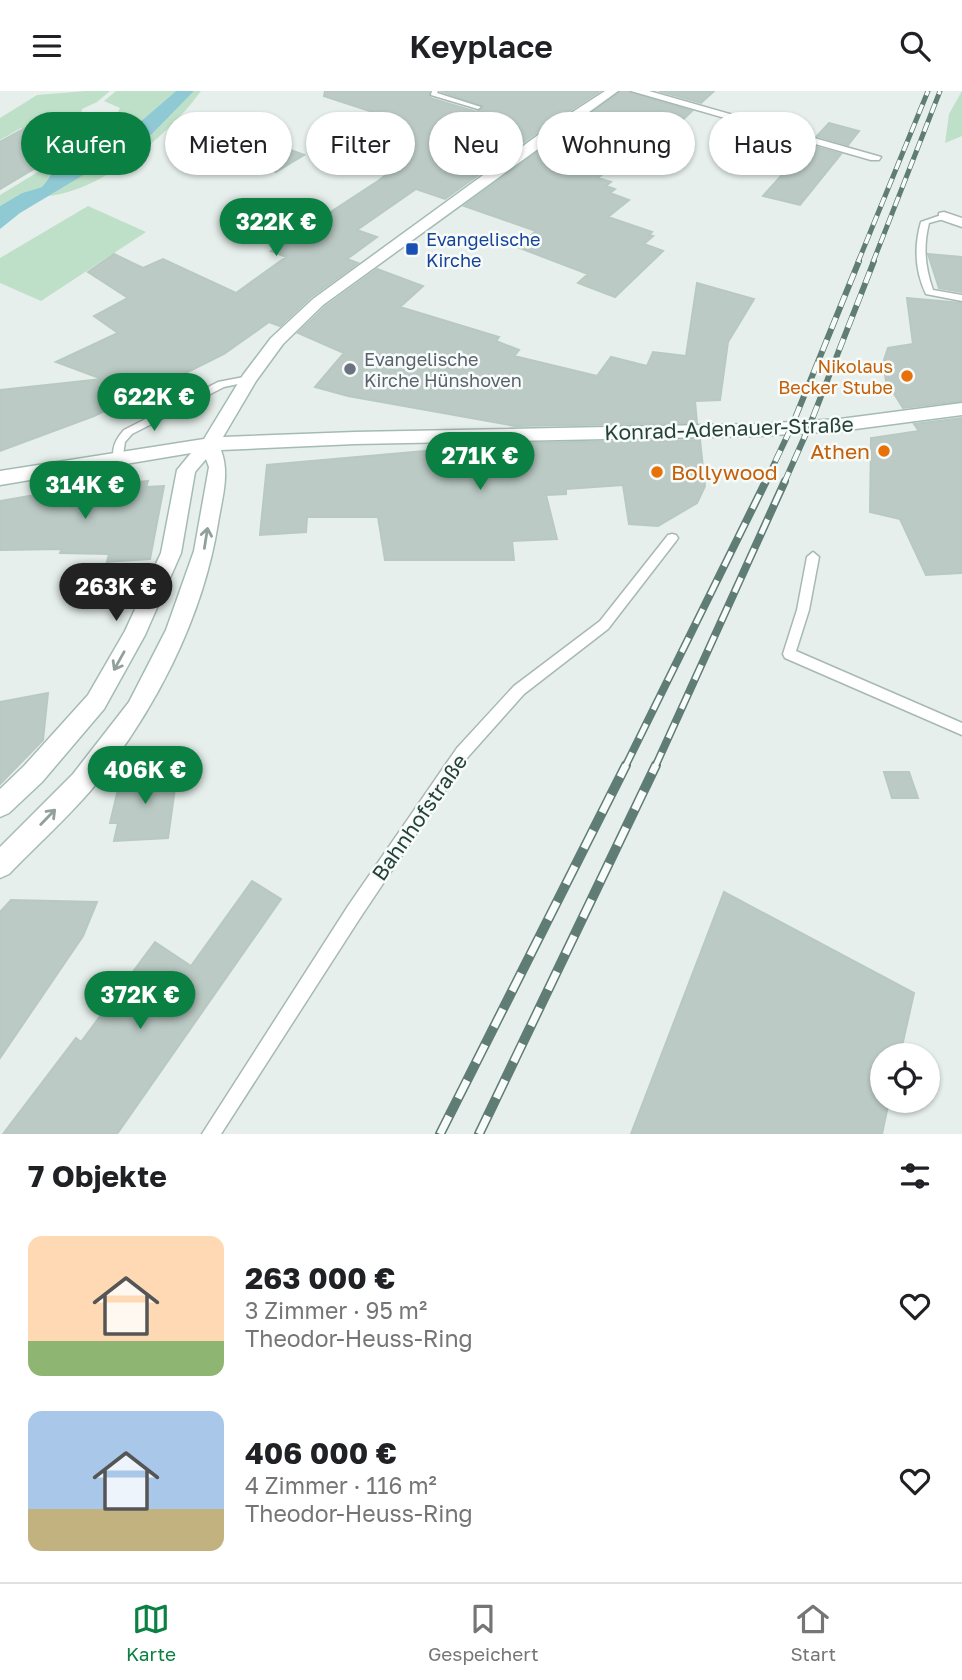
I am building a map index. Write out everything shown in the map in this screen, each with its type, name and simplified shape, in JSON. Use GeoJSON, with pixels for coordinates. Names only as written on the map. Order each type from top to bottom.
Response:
{"type":"FeatureCollection","features":[{"type":"Feature","properties":{"kind":"main road"},"geometry":{"type":"LineString","coordinates":[[0,805],[33,774],[96,702],[134,635],[171,553],[186,470],[210,444],[249,379],[277,341],[323,299],[548,132],[612,91]]}},
{"type":"Feature","properties":{"kind":"main road"},"geometry":{"type":"LineString","coordinates":[[637,91],[875,157]]}},
{"type":"Feature","properties":{"kind":"main road"},"geometry":{"type":"LineString","coordinates":[[944,216],[962,223]]}},
{"type":"Feature","properties":{"kind":"main road","name":"Konrad-Adenauer-Straße"},"geometry":{"type":"LineString","coordinates":[[0,478],[210,444],[355,438],[758,430],[840,425],[962,409]]}},
{"type":"Feature","properties":{"kind":"main road"},"geometry":{"type":"LineString","coordinates":[[0,865],[82,782],[137,709],[176,631],[204,551],[218,467],[210,444]]}},
{"type":"Feature","properties":{"kind":"lane"},"geometry":{"type":"LineString","coordinates":[[435,91],[433,94],[478,107]]}},
{"type":"Feature","properties":{"kind":"lane"},"geometry":{"type":"LineString","coordinates":[[944,216],[925,222],[919,242],[920,268],[929,292],[962,298]]}},
{"type":"Feature","properties":{"kind":"lane"},"geometry":{"type":"LineString","coordinates":[[118,458],[120,441],[128,432],[221,384],[249,379]]}},
{"type":"Feature","properties":{"kind":"lane","name":"Bahnhofstraße"},"geometry":{"type":"LineString","coordinates":[[211,1134],[354,912],[462,753],[519,690],[604,625],[672,538]]}},
{"type":"Feature","properties":{"kind":"lane"},"geometry":{"type":"LineString","coordinates":[[813,557],[803,610],[789,654],[962,729]]}},
{"type":"Feature","properties":{"kind":"green space"},"geometry":{"type":"Polygon","coordinates":[[[110,91],[97,102],[82,109],[82,112],[21,112],[21,128],[0,140],[0,118],[37,95],[110,91]]]}},
{"type":"Feature","properties":{"kind":"green space"},"geometry":{"type":"Polygon","coordinates":[[[116,91],[176,91],[151,113],[118,112],[120,108],[104,101],[116,91]]]}},
{"type":"Feature","properties":{"kind":"green space"},"geometry":{"type":"Polygon","coordinates":[[[194,91],[201,91],[184,112],[173,112],[194,91]]]}},
{"type":"Feature","properties":{"kind":"green space"},"geometry":{"type":"Polygon","coordinates":[[[962,91],[962,136],[945,143],[949,114],[962,91]]]}},
{"type":"Feature","properties":{"kind":"green space"},"geometry":{"type":"Polygon","coordinates":[[[165,121],[165,131],[151,144],[152,134],[165,121]]]}},
{"type":"Feature","properties":{"kind":"green space"},"geometry":{"type":"Polygon","coordinates":[[[33,175],[55,175],[49,177],[42,187],[22,193],[0,206],[0,195],[33,175]]]}},
{"type":"Feature","properties":{"kind":"green space"},"geometry":{"type":"Polygon","coordinates":[[[83,175],[106,175],[69,192],[48,196],[83,175]]]}},
{"type":"Feature","properties":{"kind":"green space"},"geometry":{"type":"Polygon","coordinates":[[[88,206],[146,232],[41,301],[0,283],[0,258],[88,206]]]}},
{"type":"Feature","properties":{"kind":"water"},"geometry":{"type":"Polygon","coordinates":[[[176,91],[194,91],[173,112],[165,112],[165,121],[151,135],[151,113],[176,91]]]}},
{"type":"Feature","properties":{"kind":"water"},"geometry":{"type":"Polygon","coordinates":[[[51,175],[83,175],[20,213],[0,229],[0,206],[22,193],[42,187],[51,175]]]}},
{"type":"Feature","properties":{"kind":"building"},"geometry":{"type":"Polygon","coordinates":[[[325,91],[429,91],[430,98],[477,112],[429,112],[429,175],[478,175],[445,199],[416,189],[357,230],[377,237],[347,259],[358,263],[311,297],[280,326],[269,322],[224,354],[160,386],[94,416],[0,451],[0,390],[102,379],[56,362],[118,333],[94,316],[128,298],[88,272],[114,254],[143,268],[163,259],[236,293],[286,257],[271,251],[386,175],[415,175],[415,112],[373,112],[324,96],[325,91]]]}},
{"type":"Feature","properties":{"kind":"building"},"geometry":{"type":"Polygon","coordinates":[[[440,91],[600,91],[568,112],[537,112],[537,132],[523,142],[523,112],[477,112],[483,106],[440,91]]]}},
{"type":"Feature","properties":{"kind":"building"},"geometry":{"type":"Polygon","coordinates":[[[621,91],[692,111],[691,112],[592,112],[621,91]]]}},
{"type":"Feature","properties":{"kind":"building"},"geometry":{"type":"Polygon","coordinates":[[[659,91],[714,91],[701,103],[659,91]]]}},
{"type":"Feature","properties":{"kind":"building"},"geometry":{"type":"Polygon","coordinates":[[[829,123],[859,131],[848,145],[817,136],[829,123]]]}},
{"type":"Feature","properties":{"kind":"building"},"geometry":{"type":"Polygon","coordinates":[[[21,130],[21,175],[23,175],[0,189],[0,142],[21,130]]]}},
{"type":"Feature","properties":{"kind":"building"},"geometry":{"type":"Polygon","coordinates":[[[816,147],[841,154],[800,205],[763,196],[782,175],[816,175],[816,147]]]}},
{"type":"Feature","properties":{"kind":"building"},"geometry":{"type":"Polygon","coordinates":[[[292,150],[304,155],[292,162],[292,150]]]}},
{"type":"Feature","properties":{"kind":"building"},"geometry":{"type":"Polygon","coordinates":[[[537,153],[537,175],[601,175],[598,178],[611,182],[606,186],[615,189],[610,193],[629,200],[608,217],[652,232],[649,235],[653,236],[644,244],[663,251],[615,297],[578,283],[588,274],[517,247],[536,231],[464,206],[506,175],[523,175],[523,163],[537,153]]]}},
{"type":"Feature","properties":{"kind":"building"},"geometry":{"type":"Polygon","coordinates":[[[928,254],[962,257],[962,292],[939,288],[928,254]]]}},
{"type":"Feature","properties":{"kind":"building"},"geometry":{"type":"Polygon","coordinates":[[[377,269],[423,286],[400,307],[499,337],[496,341],[519,350],[514,356],[597,376],[611,357],[647,366],[653,352],[686,356],[697,283],[754,299],[728,342],[720,400],[695,401],[697,423],[515,426],[348,396],[315,387],[344,353],[298,333],[325,307],[377,269]]]}},
{"type":"Feature","properties":{"kind":"building"},"geometry":{"type":"Polygon","coordinates":[[[907,298],[962,303],[962,401],[903,408],[886,381],[883,363],[888,348],[913,344],[907,298]]]}},
{"type":"Feature","properties":{"kind":"building"},"geometry":{"type":"Polygon","coordinates":[[[962,418],[962,573],[926,575],[900,519],[870,512],[871,438],[919,431],[914,424],[962,418]]]}},
{"type":"Feature","properties":{"kind":"building"},"geometry":{"type":"Polygon","coordinates":[[[700,440],[705,486],[697,503],[658,526],[629,524],[623,485],[566,489],[566,494],[546,495],[557,539],[512,541],[514,560],[385,560],[378,517],[307,517],[306,532],[260,535],[267,465],[516,443],[700,440]]]}},
{"type":"Feature","properties":{"kind":"building"},"geometry":{"type":"Polygon","coordinates":[[[148,481],[146,487],[164,486],[150,559],[107,562],[109,554],[60,553],[62,549],[0,550],[0,501],[70,489],[148,481]]]}},
{"type":"Feature","properties":{"kind":"building"},"geometry":{"type":"Polygon","coordinates":[[[48,693],[43,740],[0,784],[0,702],[48,693]]]}},
{"type":"Feature","properties":{"kind":"building"},"geometry":{"type":"Polygon","coordinates":[[[178,767],[168,838],[114,841],[118,823],[110,823],[120,781],[148,779],[151,769],[178,767]]]}},
{"type":"Feature","properties":{"kind":"building"},"geometry":{"type":"Polygon","coordinates":[[[884,772],[909,772],[918,798],[892,798],[884,772]]]}},
{"type":"Feature","properties":{"kind":"building"},"geometry":{"type":"Polygon","coordinates":[[[252,881],[281,899],[117,1134],[3,1134],[76,1038],[81,1042],[155,942],[191,966],[252,881]]]}},
{"type":"Feature","properties":{"kind":"building"},"geometry":{"type":"Polygon","coordinates":[[[724,892],[914,993],[903,1043],[870,1043],[870,1113],[886,1113],[882,1134],[631,1134],[724,892]]]}},
{"type":"Feature","properties":{"kind":"building"},"geometry":{"type":"Polygon","coordinates":[[[11,900],[97,902],[83,936],[0,1058],[0,912],[11,900]]]}},
{"type":"Feature","properties":{"kind":"railway"},"geometry":{"type":"LineString","coordinates":[[858,262],[928,91]]}},
{"type":"Feature","properties":{"kind":"railway"},"geometry":{"type":"LineString","coordinates":[[873,262],[940,91]]}},
{"type":"Feature","properties":{"kind":"railway"},"geometry":{"type":"LineString","coordinates":[[765,483],[791,428],[859,261]]}},
{"type":"Feature","properties":{"kind":"railway"},"geometry":{"type":"LineString","coordinates":[[784,483],[809,427],[874,261]]}},
{"type":"Feature","properties":{"kind":"railway"},"geometry":{"type":"LineString","coordinates":[[625,766],[766,481]]}},
{"type":"Feature","properties":{"kind":"railway"},"geometry":{"type":"LineString","coordinates":[[655,767],[785,481]]}},
{"type":"Feature","properties":{"kind":"railway"},"geometry":{"type":"LineString","coordinates":[[479,1134],[656,765]]}},
{"type":"Feature","properties":{"kind":"railway"},"geometry":{"type":"LineString","coordinates":[[440,1134],[625,766]]}},
{"type":"Feature","properties":{"kind":"place","name":"Evangelische Kirche"},"geometry":{"type":"Point","coordinates":[412,249]}},
{"type":"Feature","properties":{"kind":"place","name":"Evangelische Kirche Hünshoven"},"geometry":{"type":"Point","coordinates":[350,369]}},
{"type":"Feature","properties":{"kind":"place","name":"Nikolaus Becker Stube"},"geometry":{"type":"Point","coordinates":[907,376]}},
{"type":"Feature","properties":{"kind":"place","name":"Athen"},"geometry":{"type":"Point","coordinates":[884,451]}},
{"type":"Feature","properties":{"kind":"place","name":"Bollywood"},"geometry":{"type":"Point","coordinates":[657,472]}}]}
